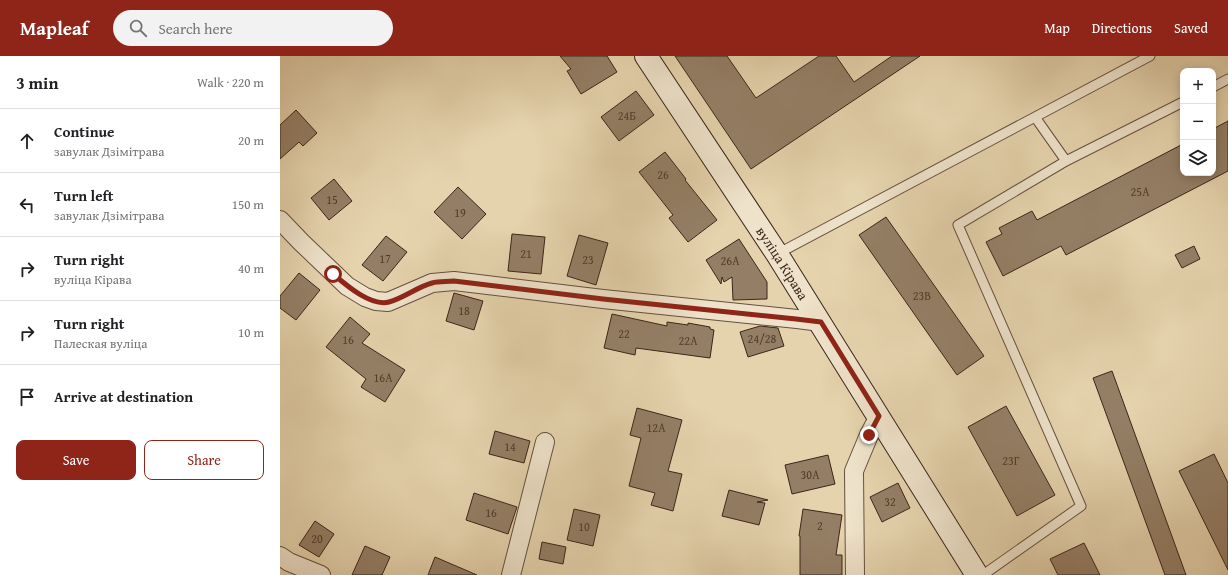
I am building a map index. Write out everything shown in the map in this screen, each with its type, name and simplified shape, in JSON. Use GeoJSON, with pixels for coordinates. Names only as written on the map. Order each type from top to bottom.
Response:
{"type":"FeatureCollection","features":[{"type":"Feature","properties":{"kind":"main road","name":"вуліца Кірава"},"geometry":{"type":"LineString","coordinates":[[646,56],[821,322],[977,575]]}},
{"type":"Feature","properties":{"kind":"street"},"geometry":{"type":"LineString","coordinates":[[280,220],[347,286],[365,297],[376,301],[388,302],[432,283],[454,281],[603,299],[821,322]]}},
{"type":"Feature","properties":{"kind":"street"},"geometry":{"type":"LineString","coordinates":[[854,575],[854,471],[869,435],[879,416]]}},
{"type":"Feature","properties":{"kind":"street"},"geometry":{"type":"LineString","coordinates":[[511,575],[546,442]]}},
{"type":"Feature","properties":{"kind":"street"},"geometry":{"type":"LineString","coordinates":[[280,556],[289,562],[321,575]]}},
{"type":"Feature","properties":{"kind":"lane"},"geometry":{"type":"LineString","coordinates":[[777,254],[1150,56]]}},
{"type":"Feature","properties":{"kind":"lane"},"geometry":{"type":"LineString","coordinates":[[1216,85],[1228,79]]}},
{"type":"Feature","properties":{"kind":"lane"},"geometry":{"type":"LineString","coordinates":[[983,575],[1081,506],[958,225],[1066,161],[1180,104]]}},
{"type":"Feature","properties":{"kind":"lane"},"geometry":{"type":"LineString","coordinates":[[1035,117],[1066,161]]}},
{"type":"Feature","properties":{"kind":"building"},"geometry":{"type":"Polygon","coordinates":[[[560,56],[607,56],[617,72],[581,94],[567,71],[571,69],[560,56]]]}},
{"type":"Feature","properties":{"kind":"building"},"geometry":{"type":"Polygon","coordinates":[[[675,56],[727,56],[756,98],[819,56],[836,56],[854,82],[892,56],[920,56],[751,169],[675,56]]]}},
{"type":"Feature","properties":{"kind":"building"},"geometry":{"type":"Polygon","coordinates":[[[636,91],[654,115],[619,141],[601,117],[636,91]]]}},
{"type":"Feature","properties":{"kind":"building"},"geometry":{"type":"Polygon","coordinates":[[[296,110],[317,133],[303,146],[299,142],[280,159],[280,125],[296,110]]]}},
{"type":"Feature","properties":{"kind":"building"},"geometry":{"type":"Polygon","coordinates":[[[1228,121],[1228,171],[1066,255],[1061,246],[1003,276],[986,242],[1002,234],[999,228],[1032,211],[1037,220],[1180,146],[1180,176],[1216,176],[1216,127],[1228,121]]]}},
{"type":"Feature","properties":{"kind":"building"},"geometry":{"type":"Polygon","coordinates":[[[665,152],[717,220],[688,242],[669,218],[673,215],[639,172],[665,152]]]}},
{"type":"Feature","properties":{"kind":"building"},"geometry":{"type":"Polygon","coordinates":[[[334,179],[352,201],[329,220],[311,198],[334,179]]]}},
{"type":"Feature","properties":{"kind":"building"},"geometry":{"type":"Polygon","coordinates":[[[458,187],[486,214],[462,239],[434,212],[458,187]]]}},
{"type":"Feature","properties":{"kind":"building"},"geometry":{"type":"Polygon","coordinates":[[[886,217],[984,356],[957,375],[859,235],[886,217]]]}},
{"type":"Feature","properties":{"kind":"building"},"geometry":{"type":"Polygon","coordinates":[[[512,234],[545,237],[541,274],[508,271],[512,234]]]}},
{"type":"Feature","properties":{"kind":"building"},"geometry":{"type":"Polygon","coordinates":[[[579,235],[608,243],[596,285],[567,276],[579,235]]]}},
{"type":"Feature","properties":{"kind":"building"},"geometry":{"type":"Polygon","coordinates":[[[386,236],[407,252],[383,281],[362,265],[386,236]]]}},
{"type":"Feature","properties":{"kind":"building"},"geometry":{"type":"Polygon","coordinates":[[[739,239],[767,282],[767,299],[733,300],[732,277],[724,282],[722,277],[721,284],[706,260],[739,239]]]}},
{"type":"Feature","properties":{"kind":"building"},"geometry":{"type":"Polygon","coordinates":[[[1194,246],[1200,259],[1182,268],[1175,255],[1194,246]]]}},
{"type":"Feature","properties":{"kind":"building"},"geometry":{"type":"Polygon","coordinates":[[[299,273],[320,290],[296,320],[280,308],[280,296],[299,273]]]}},
{"type":"Feature","properties":{"kind":"building"},"geometry":{"type":"Polygon","coordinates":[[[454,293],[483,301],[474,330],[446,321],[454,293]]]}},
{"type":"Feature","properties":{"kind":"building"},"geometry":{"type":"Polygon","coordinates":[[[612,314],[667,326],[667,322],[688,325],[688,323],[710,327],[710,329],[714,330],[710,358],[636,348],[635,355],[604,348],[612,314]]]}},
{"type":"Feature","properties":{"kind":"building"},"geometry":{"type":"Polygon","coordinates":[[[350,317],[370,334],[362,343],[405,370],[385,402],[361,387],[366,379],[326,347],[350,317]]]}},
{"type":"Feature","properties":{"kind":"building"},"geometry":{"type":"Polygon","coordinates":[[[760,326],[778,328],[784,346],[748,357],[740,332],[760,326]]]}},
{"type":"Feature","properties":{"kind":"building"},"geometry":{"type":"Polygon","coordinates":[[[1112,371],[1186,575],[1165,575],[1093,378],[1112,371]]]}},
{"type":"Feature","properties":{"kind":"building"},"geometry":{"type":"Polygon","coordinates":[[[1006,406],[1055,495],[1017,516],[968,427],[1006,406]]]}},
{"type":"Feature","properties":{"kind":"building"},"geometry":{"type":"Polygon","coordinates":[[[637,408],[682,420],[668,471],[682,474],[673,511],[651,505],[655,493],[629,486],[641,438],[630,435],[637,408]]]}},
{"type":"Feature","properties":{"kind":"building"},"geometry":{"type":"Polygon","coordinates":[[[495,431],[530,441],[524,463],[489,454],[495,431]]]}},
{"type":"Feature","properties":{"kind":"building"},"geometry":{"type":"Polygon","coordinates":[[[1214,454],[1228,483],[1228,570],[1179,471],[1214,454]]]}},
{"type":"Feature","properties":{"kind":"building"},"geometry":{"type":"Polygon","coordinates":[[[828,455],[835,484],[792,494],[785,465],[828,455]]]}},
{"type":"Feature","properties":{"kind":"building"},"geometry":{"type":"Polygon","coordinates":[[[898,483],[910,508],[882,522],[870,497],[898,483]]]}},
{"type":"Feature","properties":{"kind":"building"},"geometry":{"type":"Polygon","coordinates":[[[729,490],[768,500],[757,502],[765,503],[759,525],[722,516],[729,490]]]}},
{"type":"Feature","properties":{"kind":"building"},"geometry":{"type":"Polygon","coordinates":[[[474,493],[517,507],[508,534],[466,520],[474,493]]]}},
{"type":"Feature","properties":{"kind":"building"},"geometry":{"type":"Polygon","coordinates":[[[574,509],[600,515],[593,546],[567,540],[574,509]]]}},
{"type":"Feature","properties":{"kind":"building"},"geometry":{"type":"Polygon","coordinates":[[[803,509],[842,515],[836,555],[842,555],[842,575],[800,575],[799,536],[803,509]]]}},
{"type":"Feature","properties":{"kind":"building"},"geometry":{"type":"Polygon","coordinates":[[[315,521],[334,534],[319,557],[299,545],[315,521]]]}},
{"type":"Feature","properties":{"kind":"building"},"geometry":{"type":"Polygon","coordinates":[[[542,542],[566,547],[563,564],[539,559],[542,542]]]}},
{"type":"Feature","properties":{"kind":"building"},"geometry":{"type":"Polygon","coordinates":[[[1084,543],[1100,575],[1058,575],[1050,559],[1084,543]]]}},
{"type":"Feature","properties":{"kind":"building"},"geometry":{"type":"Polygon","coordinates":[[[365,546],[390,557],[382,575],[352,575],[365,546]]]}},
{"type":"Feature","properties":{"kind":"building"},"geometry":{"type":"Polygon","coordinates":[[[435,557],[477,575],[428,575],[435,557]]]}},
{"type":"Feature","properties":{"kind":"route"},"geometry":{"type":"LineString","coordinates":[[333,274],[347,286],[365,297],[376,301],[388,302],[432,283],[454,281],[603,299],[821,322],[879,416],[869,435]]}}]}
